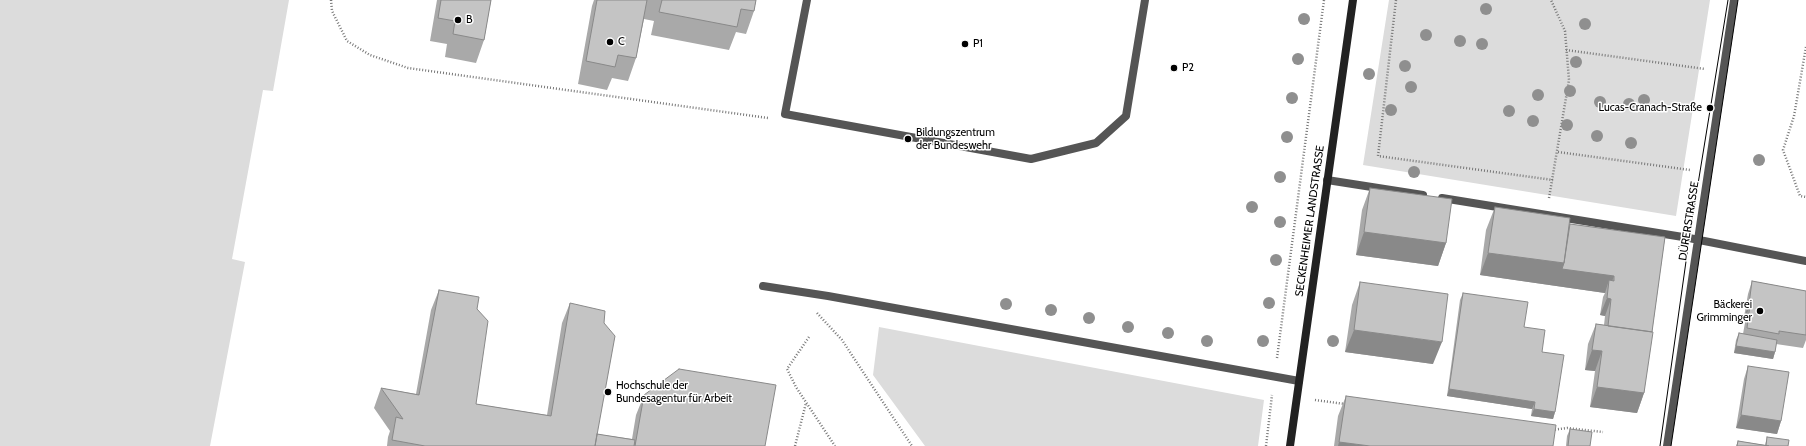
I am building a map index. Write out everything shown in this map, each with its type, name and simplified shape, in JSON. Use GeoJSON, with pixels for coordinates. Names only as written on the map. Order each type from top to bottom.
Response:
{"type":"FeatureCollection","features":[{"type":"Feature","properties":{"kind":"main road","name":"SECKENHEIMER LANDSTRASSE"},"geometry":{"type":"LineString","coordinates":[[1290,446],[1353,0]]}},
{"type":"Feature","properties":{"kind":"street"},"geometry":{"type":"LineString","coordinates":[[807,0],[785,114],[1031,159],[1096,143],[1126,116],[1145,0]]}},
{"type":"Feature","properties":{"kind":"street","name":"DÜRERSTRASSE"},"geometry":{"type":"LineString","coordinates":[[1666,446],[1734,0]]}},
{"type":"Feature","properties":{"kind":"street"},"geometry":{"type":"LineString","coordinates":[[1327,180],[1698,239],[1806,261]]}},
{"type":"Feature","properties":{"kind":"street"},"geometry":{"type":"LineString","coordinates":[[763,286],[828,296],[1299,381]]}},
{"type":"Feature","properties":{"kind":"path"},"geometry":{"type":"LineString","coordinates":[[331,0],[332,11],[347,41],[370,55],[408,68],[775,119],[785,114]]}},
{"type":"Feature","properties":{"kind":"path","name":"SECKENHEIMER LANDSTRASSE"},"geometry":{"type":"LineString","coordinates":[[1266,446],[1324,0]]}},
{"type":"Feature","properties":{"kind":"path"},"geometry":{"type":"LineString","coordinates":[[1396,0],[1378,156],[1553,180]]}},
{"type":"Feature","properties":{"kind":"path"},"geometry":{"type":"LineString","coordinates":[[1546,214],[1558,152],[1569,80],[1565,31],[1551,0]]}},
{"type":"Feature","properties":{"kind":"path"},"geometry":{"type":"LineString","coordinates":[[1806,47],[1794,116],[1783,150],[1800,196],[1806,198]]}},
{"type":"Feature","properties":{"kind":"path"},"geometry":{"type":"LineString","coordinates":[[1566,50],[1723,72]]}},
{"type":"Feature","properties":{"kind":"path"},"geometry":{"type":"LineString","coordinates":[[1558,152],[1708,172]]}},
{"type":"Feature","properties":{"kind":"path"},"geometry":{"type":"LineString","coordinates":[[816,313],[842,340],[912,446]]}},
{"type":"Feature","properties":{"kind":"path"},"geometry":{"type":"LineString","coordinates":[[809,337],[787,369],[796,388],[836,446]]}},
{"type":"Feature","properties":{"kind":"path"},"geometry":{"type":"LineString","coordinates":[[1297,397],[1351,405]]}},
{"type":"Feature","properties":{"kind":"path"},"geometry":{"type":"LineString","coordinates":[[795,446],[806,403]]}},
{"type":"Feature","properties":{"kind":"path"},"geometry":{"type":"LineString","coordinates":[[1547,431],[1567,428],[1603,432]]}},
{"type":"Feature","properties":{"kind":"shaded area"},"geometry":{"type":"Polygon","coordinates":[[[0,0],[289,0],[273,91],[263,90],[232,259],[245,262],[210,446],[0,446],[0,0]]]}},
{"type":"Feature","properties":{"kind":"shaded area"},"geometry":{"type":"Polygon","coordinates":[[[1389,0],[1710,0],[1676,216],[1363,165],[1389,0]]]}},
{"type":"Feature","properties":{"kind":"shaded area"},"geometry":{"type":"Polygon","coordinates":[[[879,327],[1264,400],[1258,446],[925,446],[873,375],[879,327]]]}},
{"type":"Feature","properties":{"kind":"building"},"geometry":{"type":"Polygon","coordinates":[[[441,0],[491,0],[484,40],[453,34],[455,21],[438,18],[441,0]]]}},
{"type":"Feature","properties":{"kind":"building"},"geometry":{"type":"Polygon","coordinates":[[[597,0],[647,0],[636,58],[618,55],[615,67],[586,61],[597,0]]]}},
{"type":"Feature","properties":{"kind":"building"},"geometry":{"type":"Polygon","coordinates":[[[662,0],[756,0],[754,11],[741,9],[737,27],[659,12],[662,0]]]}},
{"type":"Feature","properties":{"kind":"building"},"geometry":{"type":"Polygon","coordinates":[[[1370,188],[1452,199],[1446,243],[1364,232],[1370,188]]]}},
{"type":"Feature","properties":{"kind":"building"},"geometry":{"type":"Polygon","coordinates":[[[1495,207],[1570,218],[1564,263],[1488,253],[1495,207]]]}},
{"type":"Feature","properties":{"kind":"building"},"geometry":{"type":"Polygon","coordinates":[[[1570,224],[1665,237],[1652,332],[1608,326],[1611,299],[1607,298],[1609,280],[1614,281],[1614,276],[1562,269],[1570,224]]]}},
{"type":"Feature","properties":{"kind":"building"},"geometry":{"type":"Polygon","coordinates":[[[1752,281],[1806,291],[1806,335],[1779,331],[1779,334],[1747,328],[1752,281]]]}},
{"type":"Feature","properties":{"kind":"building"},"geometry":{"type":"Polygon","coordinates":[[[1360,282],[1448,294],[1442,342],[1354,330],[1360,282]]]}},
{"type":"Feature","properties":{"kind":"building"},"geometry":{"type":"Polygon","coordinates":[[[439,290],[479,297],[477,309],[488,321],[476,404],[551,416],[570,303],[605,311],[604,323],[615,336],[595,446],[425,446],[392,440],[396,417],[403,419],[381,388],[419,395],[439,290]]]}},
{"type":"Feature","properties":{"kind":"building"},"geometry":{"type":"Polygon","coordinates":[[[1463,293],[1528,302],[1524,327],[1545,330],[1542,352],[1564,355],[1555,412],[1534,409],[1535,402],[1449,389],[1463,293]]]}},
{"type":"Feature","properties":{"kind":"building"},"geometry":{"type":"Polygon","coordinates":[[[1596,324],[1653,332],[1644,393],[1597,387],[1602,351],[1592,350],[1596,324]]]}},
{"type":"Feature","properties":{"kind":"building"},"geometry":{"type":"Polygon","coordinates":[[[1739,333],[1777,340],[1775,352],[1736,346],[1739,333]]]}},
{"type":"Feature","properties":{"kind":"building"},"geometry":{"type":"Polygon","coordinates":[[[1748,366],[1789,372],[1781,421],[1741,415],[1748,366]]]}},
{"type":"Feature","properties":{"kind":"building"},"geometry":{"type":"Polygon","coordinates":[[[679,369],[776,385],[765,446],[635,446],[644,395],[679,369]]]}},
{"type":"Feature","properties":{"kind":"building"},"geometry":{"type":"Polygon","coordinates":[[[1346,396],[1556,425],[1553,446],[1370,446],[1339,442],[1346,396]]]}},
{"type":"Feature","properties":{"kind":"building"},"geometry":{"type":"Polygon","coordinates":[[[1570,429],[1592,432],[1590,446],[1568,446],[1570,429]]]}},
{"type":"Feature","properties":{"kind":"building"},"geometry":{"type":"Polygon","coordinates":[[[597,434],[635,440],[634,446],[595,446],[597,434]]]}},
{"type":"Feature","properties":{"kind":"building"},"geometry":{"type":"Polygon","coordinates":[[[1767,437],[1789,440],[1788,446],[1766,446],[1767,437]]]}},
{"type":"Feature","properties":{"kind":"building"},"geometry":{"type":"Polygon","coordinates":[[[1738,441],[1769,446],[1737,446],[1738,441]]]}},
{"type":"Feature","properties":{"kind":"tram line"},"geometry":{"type":"LineString","coordinates":[[1660,446],[1690,233],[1728,0]]}},
{"type":"Feature","properties":{"kind":"tram line"},"geometry":{"type":"LineString","coordinates":[[1671,446],[1738,0]]}},
{"type":"Feature","properties":{"kind":"place","name":"B"},"geometry":{"type":"Point","coordinates":[458,20]}},
{"type":"Feature","properties":{"kind":"place","name":"C"},"geometry":{"type":"Point","coordinates":[610,42]}},
{"type":"Feature","properties":{"kind":"place","name":"P1"},"geometry":{"type":"Point","coordinates":[965,44]}},
{"type":"Feature","properties":{"kind":"place","name":"P2"},"geometry":{"type":"Point","coordinates":[1174,68]}},
{"type":"Feature","properties":{"kind":"place","name":"Lucas-Cranach-Straße"},"geometry":{"type":"Point","coordinates":[1710,108]}},
{"type":"Feature","properties":{"kind":"place","name":"Bildungszentrum der Bundeswehr"},"geometry":{"type":"Point","coordinates":[908,139]}},
{"type":"Feature","properties":{"kind":"place","name":"Bäckerei Grimminger"},"geometry":{"type":"Point","coordinates":[1760,311]}},
{"type":"Feature","properties":{"kind":"place","name":"Hochschule der Bundesagentur für Arbeit"},"geometry":{"type":"Point","coordinates":[608,392]}}]}
